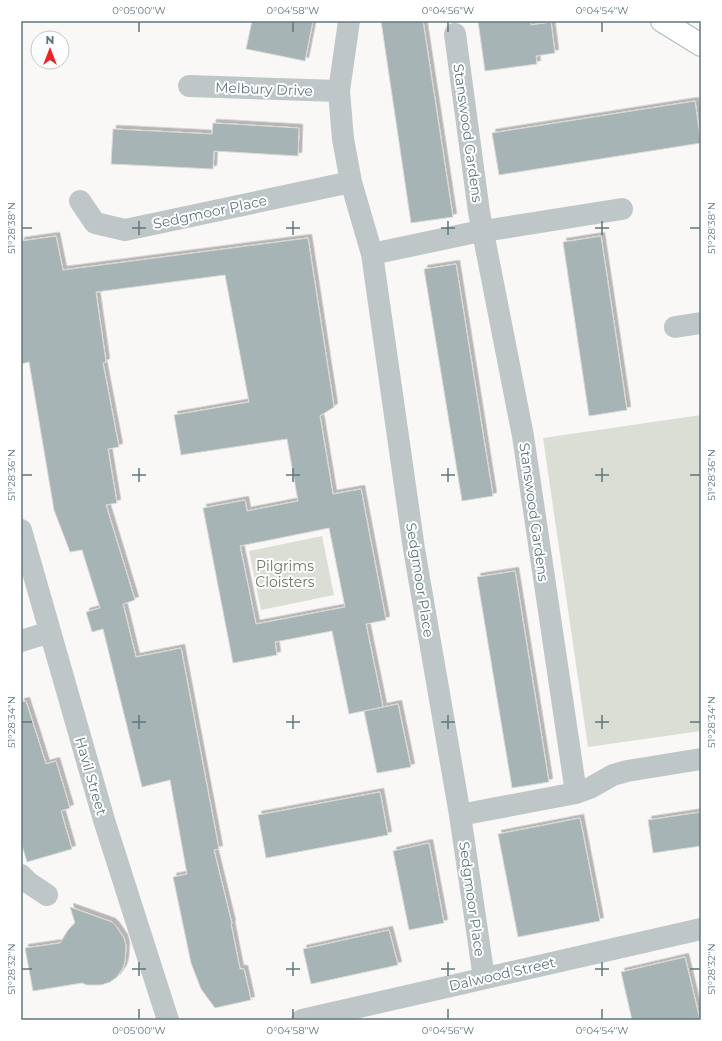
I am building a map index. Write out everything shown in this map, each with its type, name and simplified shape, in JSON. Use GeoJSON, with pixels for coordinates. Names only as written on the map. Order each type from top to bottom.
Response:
{"type":"FeatureCollection","features":[{"type":"Feature","properties":{"kind":"main road"},"geometry":{"type":"LineString","coordinates":[[662,21],[701,45]]}},
{"type":"Feature","properties":{"kind":"street","name":"Sedgmoor Place"},"geometry":{"type":"LineString","coordinates":[[349,21],[340,92],[343,139],[351,182],[372,254],[414,549],[460,815],[484,978]]}},
{"type":"Feature","properties":{"kind":"street","name":"Stanswood Gardens"},"geometry":{"type":"LineString","coordinates":[[455,34],[479,212],[523,436],[576,793]]}},
{"type":"Feature","properties":{"kind":"street","name":"Melbury Drive"},"geometry":{"type":"LineString","coordinates":[[189,86],[340,92]]}},
{"type":"Feature","properties":{"kind":"street","name":"Sedgmoor Place"},"geometry":{"type":"LineString","coordinates":[[80,201],[95,224],[125,230],[351,182]]}},
{"type":"Feature","properties":{"kind":"street"},"geometry":{"type":"LineString","coordinates":[[372,254],[484,232],[622,209]]}},
{"type":"Feature","properties":{"kind":"street"},"geometry":{"type":"LineString","coordinates":[[675,327],[701,323]]}},
{"type":"Feature","properties":{"kind":"street","name":"Havil Street"},"geometry":{"type":"LineString","coordinates":[[21,530],[104,820],[168,1020]]}},
{"type":"Feature","properties":{"kind":"street"},"geometry":{"type":"LineString","coordinates":[[21,641],[50,632]]}},
{"type":"Feature","properties":{"kind":"street"},"geometry":{"type":"LineString","coordinates":[[460,815],[576,793],[590,788],[613,775],[627,771],[701,760]]}},
{"type":"Feature","properties":{"kind":"street"},"geometry":{"type":"LineString","coordinates":[[21,875],[29,883],[47,895]]}},
{"type":"Feature","properties":{"kind":"street","name":"Dalwood Street"},"geometry":{"type":"LineString","coordinates":[[302,1020],[701,929]]}},
{"type":"Feature","properties":{"kind":"green space"},"geometry":{"type":"Polygon","coordinates":[[[701,415],[701,731],[588,747],[543,438],[701,415]]]}},
{"type":"Feature","properties":{"kind":"green space","name":"Pilgrims Cloisters"},"geometry":{"type":"Polygon","coordinates":[[[322,536],[334,595],[261,610],[249,551],[322,536]]]}},
{"type":"Feature","properties":{"kind":"building"},"geometry":{"type":"Polygon","coordinates":[[[252,21],[313,21],[305,61],[246,49],[252,21]]]}},
{"type":"Feature","properties":{"kind":"building"},"geometry":{"type":"Polygon","coordinates":[[[381,21],[423,21],[453,217],[411,223],[381,21]]]}},
{"type":"Feature","properties":{"kind":"building"},"geometry":{"type":"Polygon","coordinates":[[[478,21],[531,21],[531,25],[551,22],[555,53],[536,56],[537,64],[485,71],[478,21]]]}},
{"type":"Feature","properties":{"kind":"building"},"geometry":{"type":"Polygon","coordinates":[[[695,101],[701,143],[499,175],[492,133],[695,101]]]}},
{"type":"Feature","properties":{"kind":"building"},"geometry":{"type":"Polygon","coordinates":[[[213,123],[299,128],[298,156],[214,151],[213,169],[111,164],[113,129],[212,134],[213,123]]]}},
{"type":"Feature","properties":{"kind":"building"},"geometry":{"type":"Polygon","coordinates":[[[56,236],[63,270],[308,238],[334,407],[320,416],[333,494],[361,489],[386,620],[366,624],[383,707],[349,714],[332,631],[275,642],[277,655],[233,663],[203,508],[245,500],[247,511],[298,501],[287,439],[181,455],[174,415],[249,402],[225,275],[96,292],[106,362],[103,363],[119,447],[108,449],[117,503],[106,505],[135,600],[123,604],[136,657],[181,648],[219,849],[214,850],[232,924],[240,969],[244,969],[251,1000],[215,1008],[201,989],[191,963],[173,877],[187,874],[170,780],[142,787],[103,629],[92,632],[86,612],[100,608],[82,550],[70,552],[54,510],[29,362],[21,364],[21,241],[56,236]],[[329,528],[240,546],[256,624],[345,607],[329,528]]]}},
{"type":"Feature","properties":{"kind":"building"},"geometry":{"type":"Polygon","coordinates":[[[601,236],[627,410],[589,416],[563,242],[601,236]]]}},
{"type":"Feature","properties":{"kind":"building"},"geometry":{"type":"Polygon","coordinates":[[[456,264],[493,496],[462,501],[424,269],[456,264]]]}},
{"type":"Feature","properties":{"kind":"building"},"geometry":{"type":"Polygon","coordinates":[[[515,571],[549,782],[512,788],[477,577],[515,571]]]}},
{"type":"Feature","properties":{"kind":"building"},"geometry":{"type":"Polygon","coordinates":[[[26,701],[46,764],[56,761],[70,808],[61,811],[72,849],[27,862],[21,842],[21,702],[26,701]]]}},
{"type":"Feature","properties":{"kind":"building"},"geometry":{"type":"Polygon","coordinates":[[[398,704],[411,767],[377,773],[364,711],[398,704]]]}},
{"type":"Feature","properties":{"kind":"building"},"geometry":{"type":"Polygon","coordinates":[[[380,792],[388,835],[266,858],[258,815],[380,792]]]}},
{"type":"Feature","properties":{"kind":"building"},"geometry":{"type":"Polygon","coordinates":[[[701,812],[701,846],[653,853],[648,820],[701,812]]]}},
{"type":"Feature","properties":{"kind":"building"},"geometry":{"type":"Polygon","coordinates":[[[580,818],[600,921],[518,937],[498,834],[580,818]]]}},
{"type":"Feature","properties":{"kind":"building"},"geometry":{"type":"Polygon","coordinates":[[[429,843],[444,923],[409,930],[393,851],[429,843]]]}},
{"type":"Feature","properties":{"kind":"building"},"geometry":{"type":"Polygon","coordinates":[[[70,907],[112,922],[116,926],[124,938],[126,946],[123,968],[117,977],[110,982],[101,985],[87,985],[82,983],[33,991],[25,948],[60,943],[68,930],[75,923],[70,907]]]}},
{"type":"Feature","properties":{"kind":"building"},"geometry":{"type":"Polygon","coordinates":[[[389,930],[398,965],[311,984],[303,949],[389,930]]]}},
{"type":"Feature","properties":{"kind":"building"},"geometry":{"type":"Polygon","coordinates":[[[685,957],[700,1020],[632,1020],[621,972],[685,957]]]}}]}
